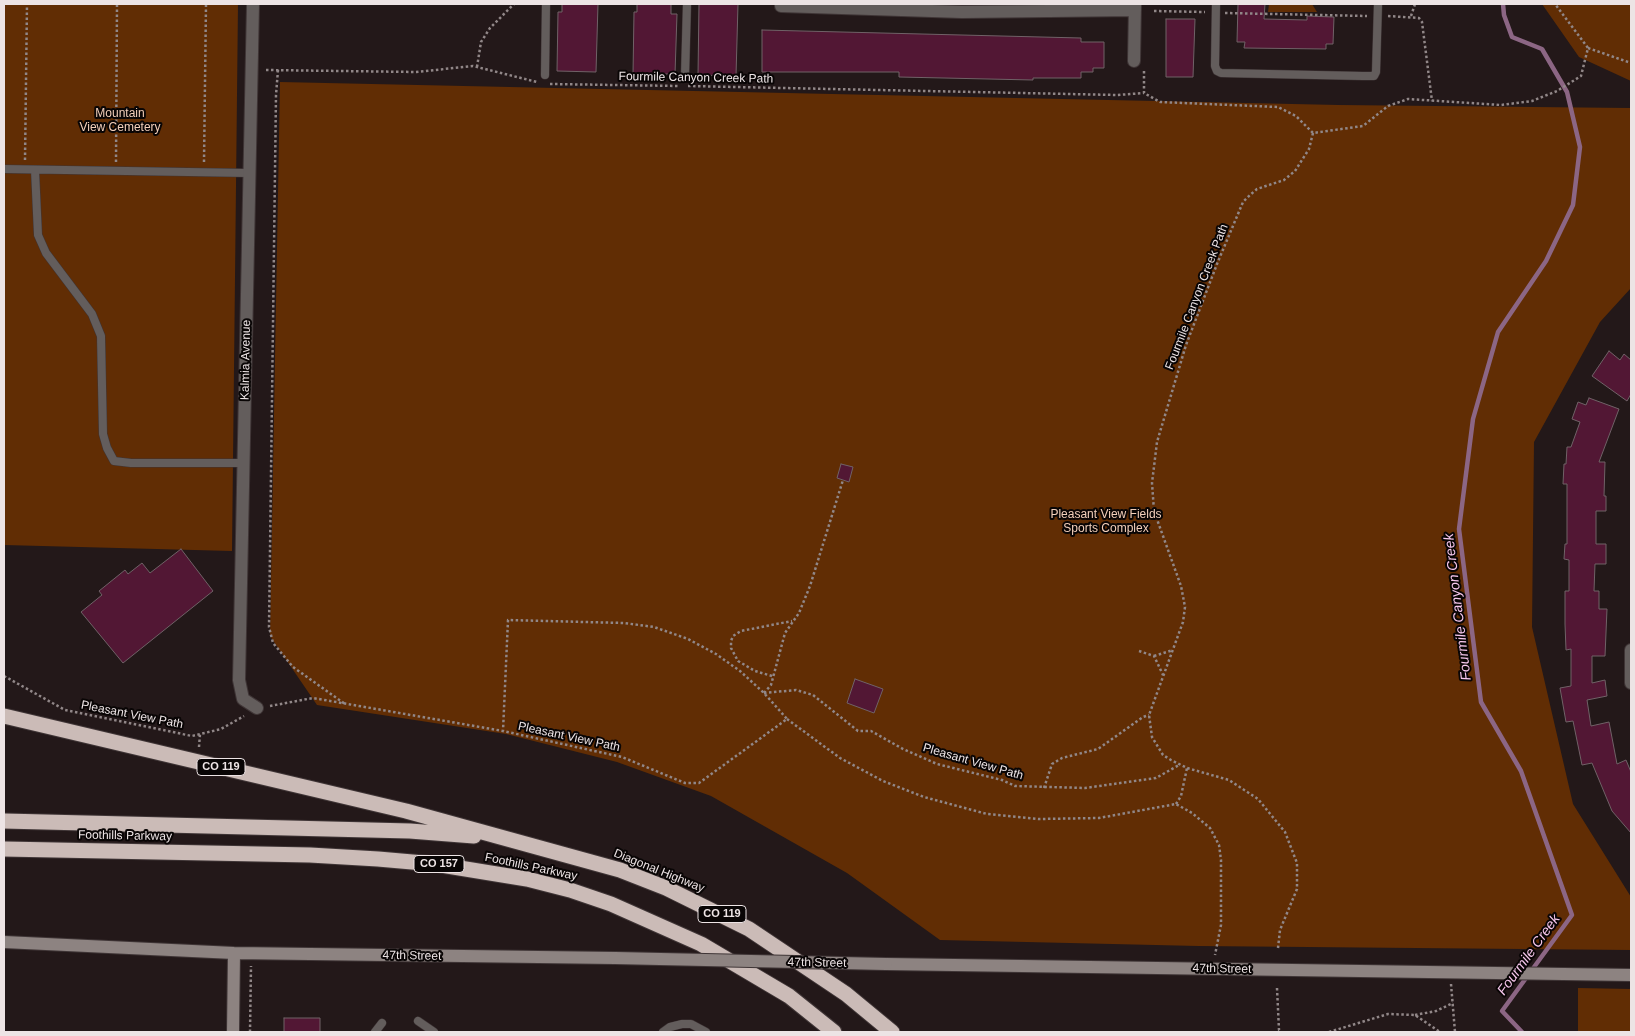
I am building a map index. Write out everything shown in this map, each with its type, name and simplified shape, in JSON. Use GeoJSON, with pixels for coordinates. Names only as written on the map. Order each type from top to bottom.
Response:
{"type":"FeatureCollection","features":[{"type":"Feature","properties":{"kind":"highway","name":"CO 119"},"geometry":{"type":"LineString","coordinates":[[4,716],[406,811],[527,843]]}},
{"type":"Feature","properties":{"kind":"highway","name":"Foothills Parkway"},"geometry":{"type":"LineString","coordinates":[[4,821],[410,831],[527,843]]}},
{"type":"Feature","properties":{"kind":"highway","name":"Diagonal Highway"},"geometry":{"type":"LineString","coordinates":[[527,843],[620,870],[709,908],[749,929],[839,989],[892,1032]]}},
{"type":"Feature","properties":{"kind":"highway","name":"Foothills Parkway"},"geometry":{"type":"LineString","coordinates":[[4,849],[310,855],[378,859],[436,864],[527,880],[570,890],[611,904],[701,944],[789,996],[834,1032]]}},
{"type":"Feature","properties":{"kind":"street","name":"Kalmia Avenue"},"geometry":{"type":"LineString","coordinates":[[252,4],[245,463],[239,680],[243,699],[257,708]]}},
{"type":"Feature","properties":{"kind":"street"},"geometry":{"type":"LineString","coordinates":[[780,5],[962,8],[1135,7],[1134,61]]}},
{"type":"Feature","properties":{"kind":"street"},"geometry":{"type":"LineString","coordinates":[[1631,650],[1631,683]]}},
{"type":"Feature","properties":{"kind":"street","name":"47th Street"},"geometry":{"type":"LineString","coordinates":[[4,942],[234,953],[1631,975]]}},
{"type":"Feature","properties":{"kind":"street"},"geometry":{"type":"LineString","coordinates":[[233,1032],[234,953]]}},
{"type":"Feature","properties":{"kind":"lane"},"geometry":{"type":"LineString","coordinates":[[545,74],[546,4]]}},
{"type":"Feature","properties":{"kind":"lane"},"geometry":{"type":"LineString","coordinates":[[685,76],[687,4]]}},
{"type":"Feature","properties":{"kind":"lane"},"geometry":{"type":"LineString","coordinates":[[1216,4],[1215,66],[1217,71],[1221,73],[1363,76],[1374,76],[1376,72],[1378,4]]}},
{"type":"Feature","properties":{"kind":"lane"},"geometry":{"type":"LineString","coordinates":[[4,169],[249,173]]}},
{"type":"Feature","properties":{"kind":"lane"},"geometry":{"type":"LineString","coordinates":[[35,170],[38,235],[46,253],[92,314],[101,336],[103,434],[106,448],[114,461],[130,464],[245,463]]}},
{"type":"Feature","properties":{"kind":"lane"},"geometry":{"type":"LineString","coordinates":[[418,1021],[434,1032]]}},
{"type":"Feature","properties":{"kind":"lane"},"geometry":{"type":"LineString","coordinates":[[375,1032],[382,1023]]}},
{"type":"Feature","properties":{"kind":"lane"},"geometry":{"type":"LineString","coordinates":[[663,1032],[682,1024],[691,1024],[706,1032]]}},
{"type":"Feature","properties":{"kind":"path"},"geometry":{"type":"LineString","coordinates":[[24,169],[27,4]]}},
{"type":"Feature","properties":{"kind":"path"},"geometry":{"type":"LineString","coordinates":[[116,171],[117,4]]}},
{"type":"Feature","properties":{"kind":"path"},"geometry":{"type":"LineString","coordinates":[[204,172],[206,4]]}},
{"type":"Feature","properties":{"kind":"path"},"geometry":{"type":"LineString","coordinates":[[477,67],[482,42],[490,28],[514,4]]}},
{"type":"Feature","properties":{"kind":"path"},"geometry":{"type":"LineString","coordinates":[[1411,16],[1415,4]]}},
{"type":"Feature","properties":{"kind":"path"},"geometry":{"type":"LineString","coordinates":[[1556,4],[1588,48],[1631,63]]}},
{"type":"Feature","properties":{"kind":"path"},"geometry":{"type":"LineString","coordinates":[[1154,11],[1411,16],[1419,18],[1424,29],[1432,100]]}},
{"type":"Feature","properties":{"kind":"path"},"geometry":{"type":"LineString","coordinates":[[1313,133],[1362,126],[1388,106],[1408,99],[1500,105],[1532,101],[1560,89],[1581,76],[1588,48]]}},
{"type":"Feature","properties":{"kind":"path"},"geometry":{"type":"LineString","coordinates":[[1134,61],[1144,66],[1144,93]]}},
{"type":"Feature","properties":{"kind":"path"},"geometry":{"type":"LineString","coordinates":[[251,70],[416,72],[477,67],[540,83]]}},
{"type":"Feature","properties":{"kind":"path"},"geometry":{"type":"LineString","coordinates":[[278,70],[276,95],[269,627],[273,643],[293,667],[345,704]]}},
{"type":"Feature","properties":{"kind":"path","name":"Fourmile Canyon Creek Path"},"geometry":{"type":"LineString","coordinates":[[548,84],[1107,94],[1144,93],[1160,102],[1278,107],[1296,116],[1313,133],[1309,149],[1295,170],[1284,180],[1257,189],[1244,202],[1216,264],[1186,345],[1157,442],[1152,483],[1154,511],[1181,586],[1185,607],[1183,622],[1149,715],[1152,737],[1163,755],[1180,765],[1229,780],[1258,799],[1286,832],[1297,863],[1297,889],[1280,930],[1278,948]]}},
{"type":"Feature","properties":{"kind":"path"},"geometry":{"type":"LineString","coordinates":[[764,693],[771,685],[786,633],[804,603],[819,561],[842,480]]}},
{"type":"Feature","properties":{"kind":"path"},"geometry":{"type":"LineString","coordinates":[[503,732],[508,620],[624,623],[654,627],[688,639],[716,654],[764,693],[787,719],[840,758],[883,781],[924,797],[987,814],[1039,819],[1099,818],[1176,804],[1192,813],[1210,828],[1219,845],[1222,860],[1220,925],[1213,969]]}},
{"type":"Feature","properties":{"kind":"path"},"geometry":{"type":"LineString","coordinates":[[773,676],[755,671],[738,661],[731,648],[733,636],[741,631],[794,621]]}},
{"type":"Feature","properties":{"kind":"path"},"geometry":{"type":"LineString","coordinates":[[1138,651],[1154,656],[1173,650]]}},
{"type":"Feature","properties":{"kind":"path"},"geometry":{"type":"LineString","coordinates":[[1154,656],[1163,675]]}},
{"type":"Feature","properties":{"kind":"path","name":"Pleasant View Path"},"geometry":{"type":"LineString","coordinates":[[4,676],[65,710],[192,736],[221,729],[257,708],[313,698],[503,732],[622,757],[685,783],[699,783],[787,719]]}},
{"type":"Feature","properties":{"kind":"path","name":"Pleasant View Path"},"geometry":{"type":"LineString","coordinates":[[764,693],[796,690],[813,695],[858,731],[870,731],[903,749],[937,764],[1002,780],[1015,786],[1085,788],[1156,778],[1180,765]]}},
{"type":"Feature","properties":{"kind":"path"},"geometry":{"type":"LineString","coordinates":[[1044,788],[1052,764],[1062,758],[1098,749],[1143,717],[1149,715]]}},
{"type":"Feature","properties":{"kind":"path"},"geometry":{"type":"LineString","coordinates":[[1176,804],[1181,796],[1187,768]]}},
{"type":"Feature","properties":{"kind":"path"},"geometry":{"type":"LineString","coordinates":[[250,1032],[252,953]]}},
{"type":"Feature","properties":{"kind":"path"},"geometry":{"type":"LineString","coordinates":[[1450,971],[1455,1032]]}},
{"type":"Feature","properties":{"kind":"path"},"geometry":{"type":"LineString","coordinates":[[1278,988],[1279,1030],[1281,1032]]}},
{"type":"Feature","properties":{"kind":"path"},"geometry":{"type":"LineString","coordinates":[[1329,1032],[1388,1014],[1415,1015],[1436,1010],[1453,1003]]}},
{"type":"Feature","properties":{"kind":"path"},"geometry":{"type":"LineString","coordinates":[[1415,1015],[1440,1032]]}},
{"type":"Feature","properties":{"kind":"green space","name":"Mountain View Cemetery"},"geometry":{"type":"Polygon","coordinates":[[[4,4],[238,4],[232,551],[4,545],[4,4]]]}},
{"type":"Feature","properties":{"kind":"green space"},"geometry":{"type":"Polygon","coordinates":[[[1269,4],[1312,4],[1317,12],[1268,12],[1269,4]]]}},
{"type":"Feature","properties":{"kind":"green space"},"geometry":{"type":"Polygon","coordinates":[[[1542,4],[1631,4],[1631,81],[1579,57],[1542,4]]]}},
{"type":"Feature","properties":{"kind":"green space","name":"Pleasant View Fields Sports Complex"},"geometry":{"type":"Polygon","coordinates":[[[280,82],[1339,105],[1631,108],[1631,288],[1600,322],[1534,442],[1532,627],[1573,804],[1631,897],[1631,950],[1198,946],[940,940],[847,873],[711,796],[617,762],[506,734],[317,705],[270,636],[280,82]]]}},
{"type":"Feature","properties":{"kind":"green space"},"geometry":{"type":"Polygon","coordinates":[[[1578,988],[1631,989],[1631,1032],[1578,1032],[1578,988]]]}},
{"type":"Feature","properties":{"kind":"building"},"geometry":{"type":"Polygon","coordinates":[[[562,4],[598,4],[596,72],[557,71],[558,12],[562,12],[562,4]]]}},
{"type":"Feature","properties":{"kind":"building"},"geometry":{"type":"Polygon","coordinates":[[[637,4],[671,4],[671,14],[677,14],[675,74],[633,74],[634,12],[637,12],[637,4]]]}},
{"type":"Feature","properties":{"kind":"building"},"geometry":{"type":"Polygon","coordinates":[[[699,4],[738,4],[736,76],[698,75],[699,4]]]}},
{"type":"Feature","properties":{"kind":"building"},"geometry":{"type":"Polygon","coordinates":[[[1238,4],[1265,4],[1264,19],[1307,20],[1307,16],[1334,17],[1333,44],[1326,44],[1326,49],[1244,48],[1245,42],[1237,42],[1238,4]]]}},
{"type":"Feature","properties":{"kind":"building"},"geometry":{"type":"Polygon","coordinates":[[[1166,19],[1195,19],[1193,77],[1166,77],[1166,19]]]}},
{"type":"Feature","properties":{"kind":"building"},"geometry":{"type":"Polygon","coordinates":[[[762,30],[1081,38],[1081,42],[1104,42],[1104,68],[1093,68],[1093,72],[1081,72],[1081,78],[1033,78],[1033,80],[899,77],[899,72],[762,72],[762,30]]]}},
{"type":"Feature","properties":{"kind":"building"},"geometry":{"type":"Polygon","coordinates":[[[1609,351],[1620,360],[1624,354],[1631,360],[1631,394],[1627,401],[1592,376],[1609,351]]]}},
{"type":"Feature","properties":{"kind":"building"},"geometry":{"type":"Polygon","coordinates":[[[1589,398],[1619,409],[1599,462],[1605,462],[1604,496],[1606,496],[1606,511],[1596,511],[1596,544],[1606,544],[1606,564],[1595,564],[1594,591],[1599,591],[1599,609],[1607,609],[1605,656],[1592,656],[1592,683],[1605,680],[1607,696],[1587,700],[1591,726],[1609,722],[1617,764],[1626,760],[1631,772],[1631,833],[1612,811],[1592,763],[1582,765],[1573,721],[1566,722],[1560,688],[1571,686],[1571,649],[1566,650],[1565,624],[1565,591],[1569,591],[1569,560],[1564,559],[1565,544],[1567,544],[1567,484],[1563,484],[1564,464],[1566,464],[1567,447],[1571,447],[1580,422],[1572,419],[1578,402],[1586,405],[1589,398]]]}},
{"type":"Feature","properties":{"kind":"building"},"geometry":{"type":"Polygon","coordinates":[[[841,464],[853,467],[849,482],[837,478],[841,464]]]}},
{"type":"Feature","properties":{"kind":"building"},"geometry":{"type":"Polygon","coordinates":[[[181,549],[213,591],[123,663],[81,612],[102,595],[99,591],[125,570],[128,574],[142,563],[150,573],[181,549]]]}},
{"type":"Feature","properties":{"kind":"building"},"geometry":{"type":"Polygon","coordinates":[[[855,679],[883,689],[874,713],[847,703],[855,679]]]}},
{"type":"Feature","properties":{"kind":"building"},"geometry":{"type":"Polygon","coordinates":[[[284,1018],[320,1018],[320,1032],[284,1032],[284,1018]]]}},
{"type":"Feature","properties":{"kind":"waterway","name":"Fourmile Canyon Creek"},"geometry":{"type":"LineString","coordinates":[[1503,4],[1504,15],[1512,37],[1542,49],[1567,92],[1580,147],[1573,205],[1546,261],[1498,332],[1473,419],[1459,529],[1481,702],[1521,771],[1572,915],[1502,1011],[1522,1032]]}},
{"type":"Feature","properties":{"kind":"water label","name":"Fourmile Creek"},"geometry":{"type":"Point","coordinates":[1529,955]}}]}
